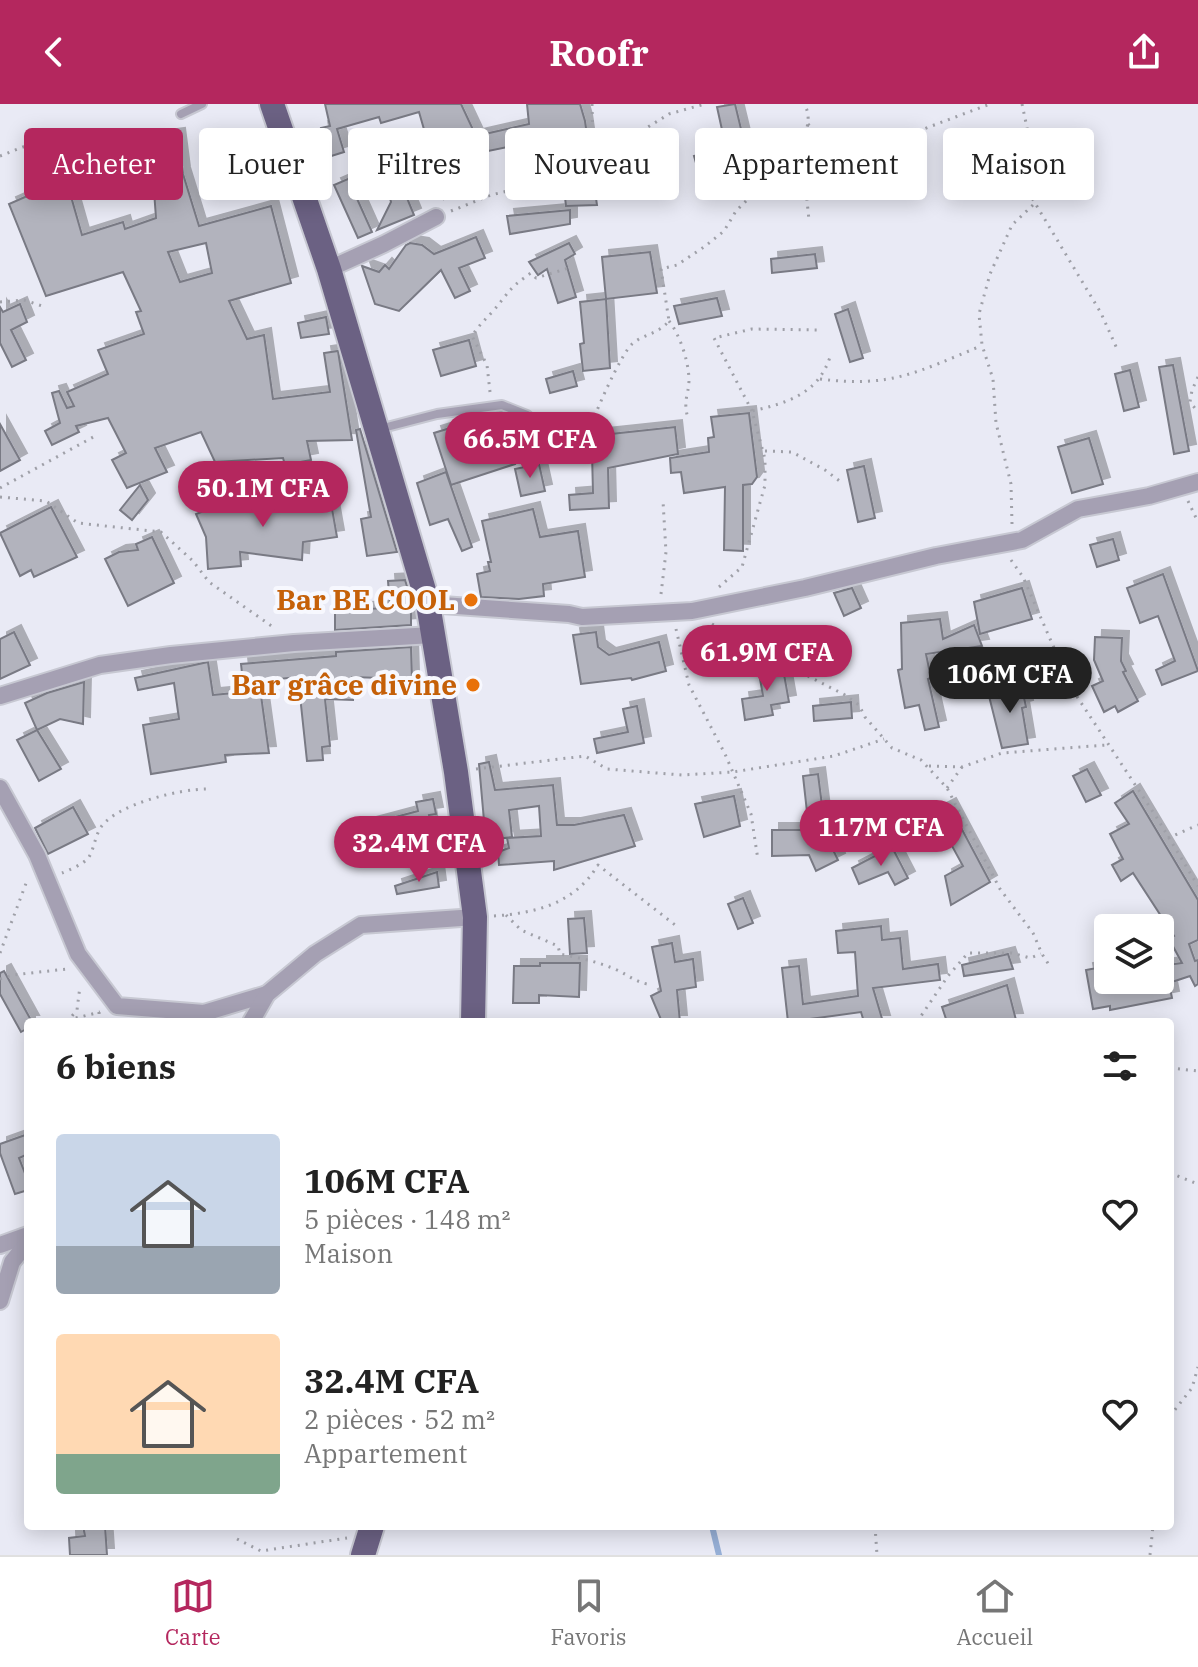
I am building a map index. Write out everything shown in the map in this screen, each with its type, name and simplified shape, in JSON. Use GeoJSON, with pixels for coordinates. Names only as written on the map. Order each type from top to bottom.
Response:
{"type":"FeatureCollection","features":[{"type":"Feature","properties":{"kind":"main road"},"geometry":{"type":"LineString","coordinates":[[272,104],[329,269],[428,604],[456,772],[475,917],[473,1018]]}},
{"type":"Feature","properties":{"kind":"street"},"geometry":{"type":"LineString","coordinates":[[329,269],[436,217]]}},
{"type":"Feature","properties":{"kind":"street"},"geometry":{"type":"LineString","coordinates":[[428,604],[582,617],[692,611],[1022,540],[1078,509],[1149,496],[1198,482]]}},
{"type":"Feature","properties":{"kind":"street"},"geometry":{"type":"LineString","coordinates":[[0,696],[100,665],[294,643],[433,635]]}},
{"type":"Feature","properties":{"kind":"street"},"geometry":{"type":"LineString","coordinates":[[0,788],[37,855],[83,966],[117,1006],[204,1013],[267,994]]}},
{"type":"Feature","properties":{"kind":"street"},"geometry":{"type":"LineString","coordinates":[[253,1018],[267,994],[315,954],[361,925],[475,917]]}},
{"type":"Feature","properties":{"kind":"street"},"geometry":{"type":"LineString","coordinates":[[0,1245],[24,1236]]}},
{"type":"Feature","properties":{"kind":"street"},"geometry":{"type":"LineString","coordinates":[[0,1301],[12,1262],[24,1247]]}},
{"type":"Feature","properties":{"kind":"lane"},"geometry":{"type":"LineString","coordinates":[[181,114],[202,104]]}},
{"type":"Feature","properties":{"kind":"lane"},"geometry":{"type":"LineString","coordinates":[[378,429],[437,414],[502,405],[527,415],[545,430]]}},
{"type":"Feature","properties":{"kind":"path"},"geometry":{"type":"LineString","coordinates":[[592,104],[593,128]]}},
{"type":"Feature","properties":{"kind":"path"},"geometry":{"type":"LineString","coordinates":[[645,128],[669,114],[705,104]]}},
{"type":"Feature","properties":{"kind":"path"},"geometry":{"type":"LineString","coordinates":[[804,104],[808,108],[807,128]]}},
{"type":"Feature","properties":{"kind":"path"},"geometry":{"type":"LineString","coordinates":[[926,128],[990,104]]}},
{"type":"Feature","properties":{"kind":"path"},"geometry":{"type":"LineString","coordinates":[[1022,104],[1033,156],[1032,198],[1101,313],[1118,351]]}},
{"type":"Feature","properties":{"kind":"path"},"geometry":{"type":"LineString","coordinates":[[808,124],[812,128]]}},
{"type":"Feature","properties":{"kind":"path"},"geometry":{"type":"LineString","coordinates":[[0,156],[24,147]]}},
{"type":"Feature","properties":{"kind":"path"},"geometry":{"type":"LineString","coordinates":[[436,217],[505,192]]}},
{"type":"Feature","properties":{"kind":"path"},"geometry":{"type":"LineString","coordinates":[[688,419],[683,402],[689,385],[688,367],[669,321],[661,269],[677,265],[724,231],[747,200]]}},
{"type":"Feature","properties":{"kind":"path"},"geometry":{"type":"LineString","coordinates":[[807,200],[809,220]]}},
{"type":"Feature","properties":{"kind":"path"},"geometry":{"type":"LineString","coordinates":[[1035,203],[1012,225],[990,274],[979,314],[982,345],[993,379],[996,423],[1011,484],[1006,542],[1072,689],[1198,886]]}},
{"type":"Feature","properties":{"kind":"path"},"geometry":{"type":"LineString","coordinates":[[487,407],[491,390],[487,365],[472,336],[478,326],[510,287],[531,273],[536,278],[572,267]]}},
{"type":"Feature","properties":{"kind":"path"},"geometry":{"type":"LineString","coordinates":[[0,302],[24,300],[42,306]]}},
{"type":"Feature","properties":{"kind":"path"},"geometry":{"type":"LineString","coordinates":[[589,431],[576,423],[545,430],[537,451],[541,457],[557,461],[583,458],[583,443],[589,431],[596,406],[628,348],[638,340],[659,332],[669,321]]}},
{"type":"Feature","properties":{"kind":"path"},"geometry":{"type":"LineString","coordinates":[[819,330],[752,329],[714,338],[752,411],[763,451],[765,485],[742,567],[692,611],[750,649],[786,656],[802,673],[859,705],[865,717],[892,748],[921,760],[947,788],[1000,889],[1033,933],[1051,968]]}},
{"type":"Feature","properties":{"kind":"path"},"geometry":{"type":"LineString","coordinates":[[820,379],[854,383],[898,379],[938,366],[982,345]]}},
{"type":"Feature","properties":{"kind":"path"},"geometry":{"type":"LineString","coordinates":[[752,411],[783,404],[812,389],[825,372],[830,357]]}},
{"type":"Feature","properties":{"kind":"path"},"geometry":{"type":"LineString","coordinates":[[1198,377],[1190,402],[1198,412]]}},
{"type":"Feature","properties":{"kind":"path"},"geometry":{"type":"LineString","coordinates":[[0,488],[97,435]]}},
{"type":"Feature","properties":{"kind":"path"},"geometry":{"type":"LineString","coordinates":[[763,451],[792,452],[841,482]]}},
{"type":"Feature","properties":{"kind":"path"},"geometry":{"type":"LineString","coordinates":[[0,497],[46,501],[78,523],[161,532],[193,561],[209,582],[294,643]]}},
{"type":"Feature","properties":{"kind":"path"},"geometry":{"type":"LineString","coordinates":[[663,501],[666,613],[689,685],[751,814],[758,860]]}},
{"type":"Feature","properties":{"kind":"path"},"geometry":{"type":"LineString","coordinates":[[456,772],[585,756],[607,769],[682,775],[733,772],[834,756],[884,739]]}},
{"type":"Feature","properties":{"kind":"path"},"geometry":{"type":"LineString","coordinates":[[926,766],[962,767],[1002,753],[1106,745]]}},
{"type":"Feature","properties":{"kind":"path"},"geometry":{"type":"LineString","coordinates":[[947,788],[962,767]]}},
{"type":"Feature","properties":{"kind":"path"},"geometry":{"type":"LineString","coordinates":[[47,880],[88,858],[103,824],[125,810],[145,800],[191,789],[207,789]]}},
{"type":"Feature","properties":{"kind":"path"},"geometry":{"type":"LineString","coordinates":[[1168,838],[1198,825]]}},
{"type":"Feature","properties":{"kind":"path"},"geometry":{"type":"LineString","coordinates":[[0,953],[37,855]]}},
{"type":"Feature","properties":{"kind":"path"},"geometry":{"type":"LineString","coordinates":[[475,917],[506,915],[560,903],[588,882],[598,865],[679,928]]}},
{"type":"Feature","properties":{"kind":"path"},"geometry":{"type":"LineString","coordinates":[[506,915],[521,930],[558,946],[560,954],[593,961],[647,984]]}},
{"type":"Feature","properties":{"kind":"path"},"geometry":{"type":"LineString","coordinates":[[920,1018],[968,953],[1012,953],[1030,958],[1042,954]]}},
{"type":"Feature","properties":{"kind":"path"},"geometry":{"type":"LineString","coordinates":[[0,979],[83,966],[77,1010],[70,1018]]}},
{"type":"Feature","properties":{"kind":"path"},"geometry":{"type":"LineString","coordinates":[[78,1018],[117,1006]]}},
{"type":"Feature","properties":{"kind":"path"},"geometry":{"type":"LineString","coordinates":[[99,1012],[99,1018]]}},
{"type":"Feature","properties":{"kind":"path"},"geometry":{"type":"LineString","coordinates":[[1174,1068],[1198,1071]]}},
{"type":"Feature","properties":{"kind":"path"},"geometry":{"type":"LineString","coordinates":[[1174,1175],[1198,1184]]}},
{"type":"Feature","properties":{"kind":"path"},"geometry":{"type":"LineString","coordinates":[[1174,1411],[1192,1388],[1198,1367]]}},
{"type":"Feature","properties":{"kind":"path"},"geometry":{"type":"LineString","coordinates":[[875,1530],[877,1555]]}},
{"type":"Feature","properties":{"kind":"path"},"geometry":{"type":"LineString","coordinates":[[1150,1555],[1153,1530]]}},
{"type":"Feature","properties":{"kind":"path"},"geometry":{"type":"LineString","coordinates":[[237,1539],[261,1551],[368,1538]]}},
{"type":"Feature","properties":{"kind":"building"},"geometry":{"type":"Polygon","coordinates":[[[325,104],[461,104],[472,128],[424,128],[419,112],[381,123],[379,117],[337,129],[344,152],[332,156],[332,128],[321,128],[330,126],[325,104]]]}},
{"type":"Feature","properties":{"kind":"building"},"geometry":{"type":"Polygon","coordinates":[[[527,104],[580,104],[586,128],[511,128],[529,124],[527,104]]]}},
{"type":"Feature","properties":{"kind":"building"},"geometry":{"type":"Polygon","coordinates":[[[735,104],[741,128],[722,128],[717,107],[735,104]]]}},
{"type":"Feature","properties":{"kind":"building"},"geometry":{"type":"Polygon","coordinates":[[[505,129],[505,148],[489,151],[489,133],[505,129]]]}},
{"type":"Feature","properties":{"kind":"building"},"geometry":{"type":"Polygon","coordinates":[[[183,174],[199,226],[271,206],[291,283],[229,301],[247,339],[264,335],[273,399],[330,392],[324,353],[338,351],[352,440],[307,441],[311,460],[285,465],[283,458],[215,462],[201,432],[155,448],[167,472],[127,488],[112,460],[126,453],[108,418],[76,426],[79,432],[52,445],[45,431],[60,423],[52,393],[59,391],[67,408],[74,406],[67,392],[108,374],[98,350],[144,334],[136,312],[141,311],[123,272],[46,296],[9,204],[24,197],[24,200],[72,200],[82,235],[123,222],[125,229],[156,218],[155,200],[183,200],[183,174]],[[206,243],[168,252],[180,282],[212,273],[206,243]]]}},
{"type":"Feature","properties":{"kind":"building"},"geometry":{"type":"Polygon","coordinates":[[[348,179],[348,200],[358,200],[372,232],[358,238],[334,185],[348,179]]]}},
{"type":"Feature","properties":{"kind":"building"},"geometry":{"type":"Polygon","coordinates":[[[408,200],[414,215],[377,230],[391,202],[408,200]]]}},
{"type":"Feature","properties":{"kind":"building"},"geometry":{"type":"Polygon","coordinates":[[[565,200],[596,200],[597,205],[566,206],[565,200]]]}},
{"type":"Feature","properties":{"kind":"building"},"geometry":{"type":"Polygon","coordinates":[[[570,210],[570,224],[510,234],[507,216],[570,210]]]}},
{"type":"Feature","properties":{"kind":"building"},"geometry":{"type":"Polygon","coordinates":[[[476,237],[485,258],[459,268],[470,291],[455,298],[441,270],[399,311],[375,304],[362,266],[379,272],[385,265],[389,269],[410,243],[422,245],[434,254],[476,237]]]}},
{"type":"Feature","properties":{"kind":"building"},"geometry":{"type":"Polygon","coordinates":[[[569,243],[575,254],[565,260],[576,297],[558,303],[547,269],[538,275],[529,262],[569,243]]]}},
{"type":"Feature","properties":{"kind":"building"},"geometry":{"type":"Polygon","coordinates":[[[650,252],[657,293],[606,299],[602,257],[650,252]]]}},
{"type":"Feature","properties":{"kind":"building"},"geometry":{"type":"Polygon","coordinates":[[[815,254],[817,268],[772,273],[771,259],[815,254]]]}},
{"type":"Feature","properties":{"kind":"building"},"geometry":{"type":"Polygon","coordinates":[[[717,298],[722,316],[679,324],[674,306],[717,298]]]}},
{"type":"Feature","properties":{"kind":"building"},"geometry":{"type":"Polygon","coordinates":[[[606,299],[610,368],[583,371],[580,302],[606,299]]]}},
{"type":"Feature","properties":{"kind":"building"},"geometry":{"type":"Polygon","coordinates":[[[20,304],[27,322],[11,330],[26,360],[12,367],[0,343],[0,307],[3,312],[20,304]]]}},
{"type":"Feature","properties":{"kind":"building"},"geometry":{"type":"Polygon","coordinates":[[[848,309],[863,358],[850,362],[835,314],[848,309]]]}},
{"type":"Feature","properties":{"kind":"building"},"geometry":{"type":"Polygon","coordinates":[[[326,317],[329,334],[301,338],[298,323],[326,317]]]}},
{"type":"Feature","properties":{"kind":"building"},"geometry":{"type":"Polygon","coordinates":[[[469,340],[476,366],[441,376],[433,350],[469,340]]]}},
{"type":"Feature","properties":{"kind":"building"},"geometry":{"type":"Polygon","coordinates":[[[1173,365],[1189,451],[1174,454],[1159,367],[1173,365]]]}},
{"type":"Feature","properties":{"kind":"building"},"geometry":{"type":"Polygon","coordinates":[[[1130,370],[1139,407],[1124,411],[1115,374],[1130,370]]]}},
{"type":"Feature","properties":{"kind":"building"},"geometry":{"type":"Polygon","coordinates":[[[573,371],[577,386],[550,393],[546,379],[573,371]]]}},
{"type":"Feature","properties":{"kind":"building"},"geometry":{"type":"Polygon","coordinates":[[[498,413],[515,464],[451,485],[434,433],[498,413]]]}},
{"type":"Feature","properties":{"kind":"building"},"geometry":{"type":"Polygon","coordinates":[[[749,413],[757,477],[752,484],[743,485],[743,551],[724,550],[725,487],[684,493],[681,472],[671,473],[670,458],[709,452],[708,438],[714,437],[711,417],[749,413]]]}},
{"type":"Feature","properties":{"kind":"building"},"geometry":{"type":"Polygon","coordinates":[[[0,424],[20,460],[0,471],[0,424]]]}},
{"type":"Feature","properties":{"kind":"building"},"geometry":{"type":"Polygon","coordinates":[[[675,427],[678,454],[608,468],[609,508],[570,510],[569,495],[593,493],[592,453],[583,454],[583,437],[675,427]]]}},
{"type":"Feature","properties":{"kind":"building"},"geometry":{"type":"Polygon","coordinates":[[[360,429],[397,552],[367,556],[361,519],[371,517],[356,430],[360,429]]]}},
{"type":"Feature","properties":{"kind":"building"},"geometry":{"type":"Polygon","coordinates":[[[1089,438],[1103,484],[1072,493],[1058,447],[1089,438]]]}},
{"type":"Feature","properties":{"kind":"building"},"geometry":{"type":"Polygon","coordinates":[[[539,464],[545,491],[521,496],[515,469],[539,464]]]}},
{"type":"Feature","properties":{"kind":"building"},"geometry":{"type":"Polygon","coordinates":[[[864,466],[875,518],[858,522],[847,470],[864,466]]]}},
{"type":"Feature","properties":{"kind":"building"},"geometry":{"type":"Polygon","coordinates":[[[446,472],[472,547],[462,551],[448,519],[430,525],[417,483],[446,472]]]}},
{"type":"Feature","properties":{"kind":"building"},"geometry":{"type":"Polygon","coordinates":[[[140,485],[148,500],[132,520],[120,510],[140,485]]]}},
{"type":"Feature","properties":{"kind":"building"},"geometry":{"type":"Polygon","coordinates":[[[281,488],[296,488],[295,509],[331,503],[337,537],[303,542],[302,560],[240,552],[241,566],[208,569],[206,537],[196,514],[217,506],[216,502],[280,501],[281,488]]]}},
{"type":"Feature","properties":{"kind":"building"},"geometry":{"type":"Polygon","coordinates":[[[51,507],[77,557],[34,577],[31,570],[20,576],[0,533],[51,507]]]}},
{"type":"Feature","properties":{"kind":"building"},"geometry":{"type":"Polygon","coordinates":[[[533,509],[540,537],[578,531],[585,577],[543,584],[544,596],[519,599],[481,597],[477,574],[490,571],[488,562],[491,562],[482,521],[533,509]]]}},
{"type":"Feature","properties":{"kind":"building"},"geometry":{"type":"Polygon","coordinates":[[[152,537],[174,583],[128,606],[105,559],[119,552],[138,550],[136,544],[152,537]]]}},
{"type":"Feature","properties":{"kind":"building"},"geometry":{"type":"Polygon","coordinates":[[[1113,539],[1119,560],[1097,567],[1090,545],[1113,539]]]}},
{"type":"Feature","properties":{"kind":"building"},"geometry":{"type":"Polygon","coordinates":[[[1163,574],[1198,671],[1162,685],[1156,670],[1175,661],[1158,616],[1140,623],[1127,588],[1163,574]]]}},
{"type":"Feature","properties":{"kind":"building"},"geometry":{"type":"Polygon","coordinates":[[[405,580],[411,599],[411,625],[335,630],[335,610],[390,608],[388,581],[405,580]]]}},
{"type":"Feature","properties":{"kind":"building"},"geometry":{"type":"Polygon","coordinates":[[[852,588],[861,608],[844,616],[834,593],[852,588]]]}},
{"type":"Feature","properties":{"kind":"building"},"geometry":{"type":"Polygon","coordinates":[[[1022,588],[1032,619],[980,634],[974,602],[1022,588]]]}},
{"type":"Feature","properties":{"kind":"building"},"geometry":{"type":"Polygon","coordinates":[[[940,619],[943,639],[974,625],[982,646],[926,654],[931,678],[928,679],[939,727],[925,730],[919,705],[905,708],[898,670],[902,669],[901,623],[940,619]]]}},
{"type":"Feature","properties":{"kind":"building"},"geometry":{"type":"Polygon","coordinates":[[[14,632],[30,665],[0,679],[0,639],[14,632]]]}},
{"type":"Feature","properties":{"kind":"building"},"geometry":{"type":"Polygon","coordinates":[[[596,632],[598,647],[609,655],[659,642],[666,671],[632,680],[581,684],[573,635],[596,632]]]}},
{"type":"Feature","properties":{"kind":"building"},"geometry":{"type":"Polygon","coordinates":[[[1095,637],[1122,638],[1121,661],[1126,671],[1123,672],[1138,701],[1118,712],[1115,706],[1104,712],[1092,686],[1103,681],[1094,660],[1095,637]]]}},
{"type":"Feature","properties":{"kind":"building"},"geometry":{"type":"Polygon","coordinates":[[[411,647],[412,679],[352,677],[353,700],[325,699],[330,746],[322,747],[323,760],[307,761],[298,677],[259,681],[269,753],[225,755],[226,762],[151,774],[143,725],[179,719],[174,683],[138,690],[135,678],[208,662],[213,695],[244,692],[241,664],[336,656],[336,652],[411,647]]]}},
{"type":"Feature","properties":{"kind":"building"},"geometry":{"type":"Polygon","coordinates":[[[782,663],[789,702],[771,705],[773,715],[745,720],[742,699],[763,696],[758,667],[782,663]]]}},
{"type":"Feature","properties":{"kind":"building"},"geometry":{"type":"Polygon","coordinates":[[[84,682],[83,724],[60,719],[37,730],[25,703],[84,682]]]}},
{"type":"Feature","properties":{"kind":"building"},"geometry":{"type":"Polygon","coordinates":[[[1021,683],[1028,744],[1002,748],[988,692],[1021,683]]]}},
{"type":"Feature","properties":{"kind":"building"},"geometry":{"type":"Polygon","coordinates":[[[851,702],[852,718],[814,721],[813,706],[851,702]]]}},
{"type":"Feature","properties":{"kind":"building"},"geometry":{"type":"Polygon","coordinates":[[[637,706],[644,743],[597,753],[594,739],[628,732],[623,709],[637,706]]]}},
{"type":"Feature","properties":{"kind":"building"},"geometry":{"type":"Polygon","coordinates":[[[37,730],[61,769],[39,781],[17,740],[37,730]]]}},
{"type":"Feature","properties":{"kind":"building"},"geometry":{"type":"Polygon","coordinates":[[[489,762],[495,790],[553,785],[557,825],[574,825],[624,815],[635,846],[554,870],[554,861],[499,865],[498,852],[509,848],[507,838],[541,836],[539,806],[509,810],[512,837],[497,839],[497,831],[485,832],[479,764],[489,762]]]}},
{"type":"Feature","properties":{"kind":"building"},"geometry":{"type":"Polygon","coordinates":[[[1087,769],[1101,795],[1086,802],[1073,776],[1087,769]]]}},
{"type":"Feature","properties":{"kind":"building"},"geometry":{"type":"Polygon","coordinates":[[[818,774],[824,821],[819,821],[838,860],[816,871],[809,855],[772,856],[772,830],[809,830],[803,776],[818,774]]]}},
{"type":"Feature","properties":{"kind":"building"},"geometry":{"type":"Polygon","coordinates":[[[1133,791],[1198,900],[1198,940],[1189,944],[1195,961],[1198,960],[1198,984],[1195,986],[1190,976],[1174,981],[1174,964],[1182,963],[1174,948],[1174,914],[1160,914],[1133,873],[1121,881],[1112,865],[1123,859],[1110,834],[1129,824],[1115,803],[1133,791]]]}},
{"type":"Feature","properties":{"kind":"building"},"geometry":{"type":"Polygon","coordinates":[[[734,796],[740,826],[704,837],[695,804],[734,796]]]}},
{"type":"Feature","properties":{"kind":"building"},"geometry":{"type":"Polygon","coordinates":[[[433,799],[436,814],[429,815],[434,848],[415,850],[414,839],[364,852],[358,827],[418,811],[416,802],[433,799]]]}},
{"type":"Feature","properties":{"kind":"building"},"geometry":{"type":"Polygon","coordinates":[[[949,805],[990,882],[951,905],[945,876],[963,866],[934,813],[949,805]]]}},
{"type":"Feature","properties":{"kind":"building"},"geometry":{"type":"Polygon","coordinates":[[[73,807],[88,834],[48,854],[35,828],[73,807]]]}},
{"type":"Feature","properties":{"kind":"building"},"geometry":{"type":"Polygon","coordinates":[[[892,847],[908,878],[895,885],[888,872],[859,884],[852,868],[892,847]]]}},
{"type":"Feature","properties":{"kind":"building"},"geometry":{"type":"Polygon","coordinates":[[[437,872],[439,887],[397,894],[395,886],[437,872]]]}},
{"type":"Feature","properties":{"kind":"building"},"geometry":{"type":"Polygon","coordinates":[[[743,898],[753,923],[738,929],[728,904],[743,898]]]}},
{"type":"Feature","properties":{"kind":"building"},"geometry":{"type":"Polygon","coordinates":[[[584,918],[587,953],[570,954],[568,919],[584,918]]]}},
{"type":"Feature","properties":{"kind":"building"},"geometry":{"type":"Polygon","coordinates":[[[881,926],[882,940],[900,938],[903,969],[938,964],[940,980],[873,988],[882,1018],[863,1018],[861,1012],[817,1018],[788,1018],[782,968],[799,966],[803,1004],[858,996],[855,952],[838,953],[836,931],[881,926]]]}},
{"type":"Feature","properties":{"kind":"building"},"geometry":{"type":"Polygon","coordinates":[[[672,943],[675,962],[693,959],[696,987],[677,990],[680,1018],[660,1018],[651,996],[661,991],[652,947],[672,943]]]}},
{"type":"Feature","properties":{"kind":"building"},"geometry":{"type":"Polygon","coordinates":[[[1008,954],[1013,969],[964,976],[962,965],[1008,954]]]}},
{"type":"Feature","properties":{"kind":"building"},"geometry":{"type":"Polygon","coordinates":[[[540,963],[580,963],[579,997],[539,995],[539,1003],[513,1003],[514,966],[540,966],[540,963]]]}},
{"type":"Feature","properties":{"kind":"building"},"geometry":{"type":"Polygon","coordinates":[[[1094,968],[1094,994],[1171,994],[1172,998],[1110,1010],[1110,1006],[1093,1009],[1086,970],[1094,968]]]}},
{"type":"Feature","properties":{"kind":"building"},"geometry":{"type":"Polygon","coordinates":[[[4,971],[30,1018],[24,1018],[24,1030],[21,1032],[0,994],[0,973],[4,971]]]}},
{"type":"Feature","properties":{"kind":"building"},"geometry":{"type":"Polygon","coordinates":[[[1007,985],[1015,1018],[946,1018],[942,1007],[1007,985]]]}},
{"type":"Feature","properties":{"kind":"building"},"geometry":{"type":"Polygon","coordinates":[[[24,1135],[24,1156],[19,1158],[24,1171],[24,1191],[15,1194],[0,1153],[0,1144],[24,1135]]]}},
{"type":"Feature","properties":{"kind":"building"},"geometry":{"type":"Polygon","coordinates":[[[84,1530],[105,1530],[107,1555],[70,1555],[69,1538],[85,1536],[84,1530]]]}},
{"type":"Feature","properties":{"kind":"waterway"},"geometry":{"type":"LineString","coordinates":[[713,1530],[719,1555]]}},
{"type":"Feature","properties":{"kind":"place","name":"Bar BE COOL"},"geometry":{"type":"Point","coordinates":[471,600]}},
{"type":"Feature","properties":{"kind":"place","name":"Bar grâce divine"},"geometry":{"type":"Point","coordinates":[473,685]}}]}
